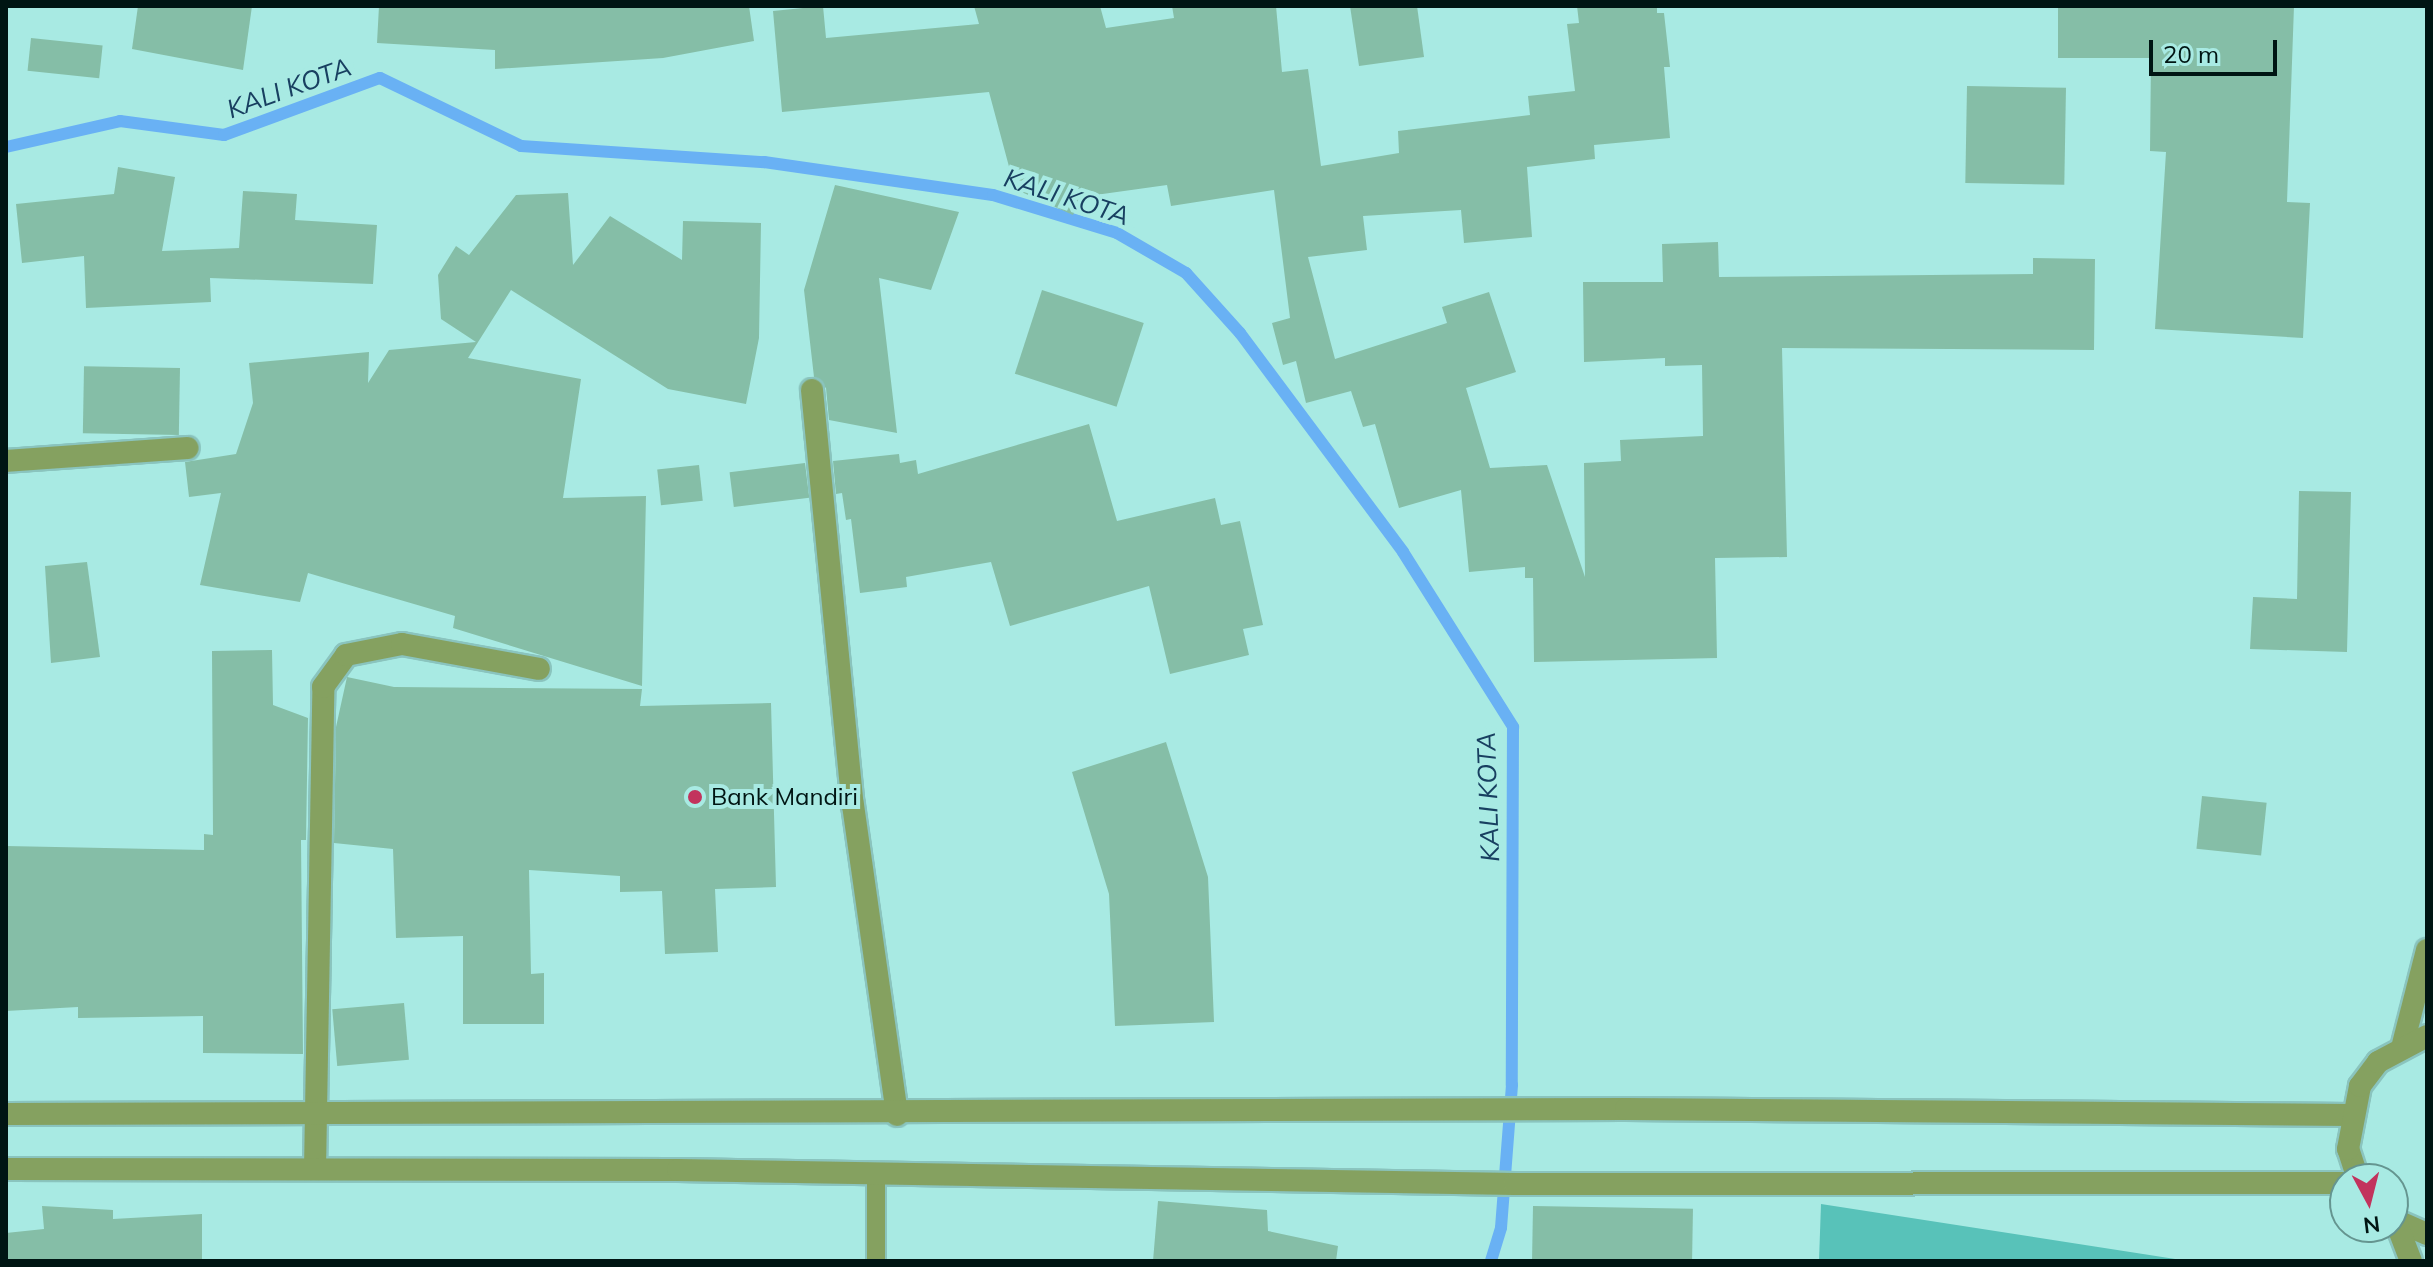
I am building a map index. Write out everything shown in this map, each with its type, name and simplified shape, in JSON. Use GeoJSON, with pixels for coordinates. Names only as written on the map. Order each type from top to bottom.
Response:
{"type":"FeatureCollection","features":[{"type":"Feature","properties":{"kind":"street"},"geometry":{"type":"LineString","coordinates":[[812,390],[853,805],[897,1115]]}},
{"type":"Feature","properties":{"kind":"street"},"geometry":{"type":"LineString","coordinates":[[6,461],[188,448]]}},
{"type":"Feature","properties":{"kind":"street"},"geometry":{"type":"LineString","coordinates":[[315,1169],[323,687],[346,655],[402,644],[539,669]]}},
{"type":"Feature","properties":{"kind":"street"},"geometry":{"type":"LineString","coordinates":[[2403,1044],[2427,950]]}},
{"type":"Feature","properties":{"kind":"street"},"geometry":{"type":"LineString","coordinates":[[2353,1163],[2348,1149],[2350,1115],[2369,1074],[2403,1044],[2427,1036]]}},
{"type":"Feature","properties":{"kind":"street"},"geometry":{"type":"LineString","coordinates":[[6,1114],[897,1115],[1612,1109],[2350,1115]]}},
{"type":"Feature","properties":{"kind":"street"},"geometry":{"type":"LineString","coordinates":[[6,1169],[315,1169],[876,1177],[2329,1183]]}},
{"type":"Feature","properties":{"kind":"lane"},"geometry":{"type":"LineString","coordinates":[[876,1177],[876,1261]]}},
{"type":"Feature","properties":{"kind":"shaded area"},"geometry":{"type":"Polygon","coordinates":[[[1821,1204],[2188,1261],[1819,1261],[1821,1204]]]}},
{"type":"Feature","properties":{"kind":"building"},"geometry":{"type":"Polygon","coordinates":[[[138,6],[252,6],[243,70],[132,49],[138,6]]]}},
{"type":"Feature","properties":{"kind":"building"},"geometry":{"type":"Polygon","coordinates":[[[379,6],[749,6],[754,41],[663,58],[495,69],[495,50],[377,43],[379,6]]]}},
{"type":"Feature","properties":{"kind":"building"},"geometry":{"type":"Polygon","coordinates":[[[823,6],[826,38],[979,24],[974,6],[1100,6],[1106,28],[1174,18],[1172,6],[1276,6],[1282,72],[1308,69],[1321,166],[1399,153],[1398,131],[1530,115],[1528,96],[1575,91],[1567,24],[1579,23],[1577,6],[1657,6],[1657,13],[1664,13],[1670,67],[1664,67],[1670,138],[1594,145],[1595,159],[1527,167],[1532,237],[1464,243],[1461,210],[1363,216],[1367,250],[1308,257],[1335,359],[1447,323],[1442,307],[1489,292],[1516,372],[1466,388],[1490,468],[1547,465],[1585,577],[1584,463],[1621,461],[1620,440],[1703,436],[1702,365],[1665,366],[1665,358],[1584,362],[1583,282],[1663,282],[1662,244],[1718,242],[1719,277],[2033,274],[2033,258],[2095,259],[2094,350],[1782,348],[1787,557],[1715,558],[1717,658],[1534,662],[1533,578],[1525,578],[1525,567],[1469,572],[1461,490],[1399,508],[1375,424],[1363,427],[1351,391],[1306,403],[1296,361],[1283,365],[1272,323],[1290,318],[1274,190],[1171,206],[1167,185],[1081,197],[1073,215],[1015,189],[989,92],[782,112],[773,11],[823,6]]]}},
{"type":"Feature","properties":{"kind":"building"},"geometry":{"type":"Polygon","coordinates":[[[1350,6],[1417,6],[1424,57],[1359,66],[1350,6]]]}},
{"type":"Feature","properties":{"kind":"building"},"geometry":{"type":"Polygon","coordinates":[[[2058,6],[2294,6],[2287,202],[2310,203],[2303,338],[2155,329],[2166,152],[2150,151],[2151,58],[2058,58],[2058,6]]]}},
{"type":"Feature","properties":{"kind":"building"},"geometry":{"type":"Polygon","coordinates":[[[31,38],[103,46],[99,78],[28,71],[31,38]]]}},
{"type":"Feature","properties":{"kind":"building"},"geometry":{"type":"Polygon","coordinates":[[[1967,86],[2066,88],[2064,185],[1965,183],[1967,86]]]}},
{"type":"Feature","properties":{"kind":"building"},"geometry":{"type":"Polygon","coordinates":[[[118,167],[175,177],[162,251],[239,248],[243,191],[297,194],[295,220],[377,225],[373,284],[210,278],[211,302],[86,308],[84,256],[22,263],[16,204],[114,194],[118,167]]]}},
{"type":"Feature","properties":{"kind":"building"},"geometry":{"type":"Polygon","coordinates":[[[835,185],[959,212],[931,290],[879,278],[897,433],[829,420],[826,388],[814,377],[804,290],[835,185]]]}},
{"type":"Feature","properties":{"kind":"building"},"geometry":{"type":"Polygon","coordinates":[[[568,193],[573,265],[610,216],[682,260],[683,221],[761,223],[759,338],[746,404],[668,389],[511,290],[468,358],[581,379],[563,498],[646,496],[642,686],[453,628],[455,616],[308,573],[300,602],[200,585],[221,493],[189,497],[185,462],[236,454],[253,403],[249,363],[369,352],[368,383],[389,350],[476,342],[441,319],[438,275],[456,246],[469,255],[516,195],[568,193]]]}},
{"type":"Feature","properties":{"kind":"building"},"geometry":{"type":"Polygon","coordinates":[[[1042,290],[1144,323],[1117,407],[1015,374],[1042,290]]]}},
{"type":"Feature","properties":{"kind":"building"},"geometry":{"type":"Polygon","coordinates":[[[84,366],[180,368],[179,435],[83,433],[84,366]]]}},
{"type":"Feature","properties":{"kind":"building"},"geometry":{"type":"Polygon","coordinates":[[[1089,424],[1117,521],[1215,498],[1221,525],[1240,521],[1263,625],[1243,629],[1249,655],[1170,674],[1149,586],[1010,626],[991,562],[906,577],[907,587],[860,593],[851,519],[846,520],[842,493],[836,494],[833,461],[899,454],[900,463],[916,460],[918,474],[1089,424]]]}},
{"type":"Feature","properties":{"kind":"building"},"geometry":{"type":"Polygon","coordinates":[[[805,463],[809,498],[734,507],[730,472],[805,463]]]}},
{"type":"Feature","properties":{"kind":"building"},"geometry":{"type":"Polygon","coordinates":[[[699,465],[703,501],[661,505],[657,469],[699,465]]]}},
{"type":"Feature","properties":{"kind":"building"},"geometry":{"type":"Polygon","coordinates":[[[2299,491],[2351,492],[2347,652],[2250,649],[2253,597],[2297,599],[2299,491]]]}},
{"type":"Feature","properties":{"kind":"building"},"geometry":{"type":"Polygon","coordinates":[[[87,562],[100,657],[51,663],[45,566],[87,562]]]}},
{"type":"Feature","properties":{"kind":"building"},"geometry":{"type":"Polygon","coordinates":[[[272,650],[273,705],[308,718],[306,840],[301,840],[303,1054],[203,1053],[203,1016],[78,1018],[78,1007],[6,1011],[6,846],[204,850],[204,834],[213,835],[212,651],[272,650]]]}},
{"type":"Feature","properties":{"kind":"building"},"geometry":{"type":"Polygon","coordinates":[[[347,677],[394,687],[642,689],[640,706],[771,703],[776,887],[715,889],[718,952],[665,954],[662,891],[620,892],[620,876],[529,870],[531,974],[544,973],[544,1024],[463,1024],[463,936],[396,938],[393,849],[334,843],[336,727],[347,677]]]}},
{"type":"Feature","properties":{"kind":"building"},"geometry":{"type":"Polygon","coordinates":[[[1166,742],[1208,877],[1214,1022],[1115,1026],[1109,894],[1072,772],[1166,742]]]}},
{"type":"Feature","properties":{"kind":"building"},"geometry":{"type":"Polygon","coordinates":[[[2202,796],[2267,803],[2261,856],[2196,849],[2202,796]]]}},
{"type":"Feature","properties":{"kind":"building"},"geometry":{"type":"Polygon","coordinates":[[[404,1003],[409,1060],[337,1066],[332,1009],[404,1003]]]}},
{"type":"Feature","properties":{"kind":"building"},"geometry":{"type":"Polygon","coordinates":[[[1158,1201],[1267,1210],[1268,1231],[1338,1246],[1336,1261],[1153,1261],[1158,1201]]]}},
{"type":"Feature","properties":{"kind":"building"},"geometry":{"type":"Polygon","coordinates":[[[42,1206],[113,1210],[113,1219],[202,1214],[202,1261],[6,1261],[6,1233],[44,1229],[42,1206]]]}},
{"type":"Feature","properties":{"kind":"building"},"geometry":{"type":"Polygon","coordinates":[[[1533,1206],[1693,1209],[1692,1261],[1532,1261],[1533,1206]]]}},
{"type":"Feature","properties":{"kind":"waterway","name":"KALI KOTA"},"geometry":{"type":"LineString","coordinates":[[6,147],[120,121],[224,135],[380,78],[521,146],[764,162],[993,195],[1117,233],[1186,273],[1240,333],[1403,552],[1513,727],[1512,1085],[1501,1228],[1491,1261]]}},
{"type":"Feature","properties":{"kind":"place","name":"Bank Mandiri"},"geometry":{"type":"Point","coordinates":[695,797]}}]}
